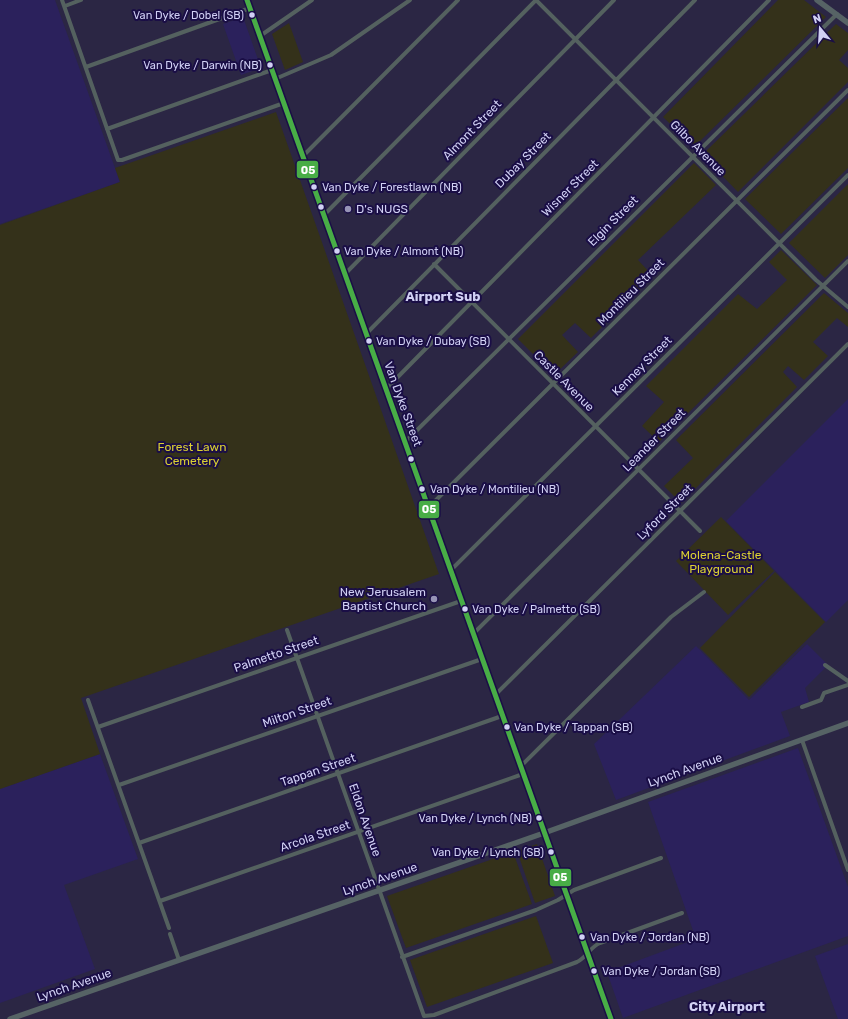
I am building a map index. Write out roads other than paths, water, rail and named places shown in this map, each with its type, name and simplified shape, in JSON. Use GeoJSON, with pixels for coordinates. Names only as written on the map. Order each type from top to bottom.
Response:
{"type":"FeatureCollection","features":[{"type":"Feature","properties":{"kind":"main road","name":"Van Dyke Street"},"geometry":{"type":"LineString","coordinates":[[247,0],[520,767],[567,894],[586,954],[611,1019]]}},
{"type":"Feature","properties":{"kind":"street"},"geometry":{"type":"LineString","coordinates":[[62,0],[117,158],[122,160],[284,103]]}},
{"type":"Feature","properties":{"kind":"street"},"geometry":{"type":"LineString","coordinates":[[64,6],[81,0]]}},
{"type":"Feature","properties":{"kind":"street"},"geometry":{"type":"LineString","coordinates":[[260,36],[312,0]]}},
{"type":"Feature","properties":{"kind":"street"},"geometry":{"type":"LineString","coordinates":[[275,79],[331,55],[410,0]]}},
{"type":"Feature","properties":{"kind":"street"},"geometry":{"type":"LineString","coordinates":[[303,156],[458,0]]}},
{"type":"Feature","properties":{"kind":"street"},"geometry":{"type":"LineString","coordinates":[[324,215],[536,0]]}},
{"type":"Feature","properties":{"kind":"street","name":"Gilbo Avenue"},"geometry":{"type":"LineString","coordinates":[[536,0],[823,286],[848,308]]}},
{"type":"Feature","properties":{"kind":"street","name":"Almont Street"},"geometry":{"type":"LineString","coordinates":[[345,274],[614,0]]}},
{"type":"Feature","properties":{"kind":"street","name":"Dubay Street"},"geometry":{"type":"LineString","coordinates":[[366,334],[695,0]]}},
{"type":"Feature","properties":{"kind":"street","name":"Wisner Street"},"geometry":{"type":"LineString","coordinates":[[386,389],[769,0]]}},
{"type":"Feature","properties":{"kind":"street"},"geometry":{"type":"LineString","coordinates":[[817,0],[848,23]]}},
{"type":"Feature","properties":{"kind":"street"},"geometry":{"type":"LineString","coordinates":[[86,67],[250,8]]}},
{"type":"Feature","properties":{"kind":"street","name":"Elgin Street"},"geometry":{"type":"LineString","coordinates":[[405,442],[837,14]]}},
{"type":"Feature","properties":{"kind":"street"},"geometry":{"type":"LineString","coordinates":[[107,129],[272,70]]}},
{"type":"Feature","properties":{"kind":"street","name":"Montilieu Street"},"geometry":{"type":"LineString","coordinates":[[428,508],[848,90]]}},
{"type":"Feature","properties":{"kind":"street","name":"Kenney Street"},"geometry":{"type":"LineString","coordinates":[[451,570],[848,175]]}},
{"type":"Feature","properties":{"kind":"street","name":"Leander Street"},"geometry":{"type":"LineString","coordinates":[[473,634],[848,261]]}},
{"type":"Feature","properties":{"kind":"street","name":"Castle Avenue"},"geometry":{"type":"LineString","coordinates":[[434,264],[700,531]]}},
{"type":"Feature","properties":{"kind":"street","name":"Lyford Street"},"geometry":{"type":"LineString","coordinates":[[495,695],[848,344]]}},
{"type":"Feature","properties":{"kind":"street"},"geometry":{"type":"LineString","coordinates":[[520,767],[671,617],[704,592]]}},
{"type":"Feature","properties":{"kind":"street","name":"Palmetto Street"},"geometry":{"type":"LineString","coordinates":[[98,726],[461,601]]}},
{"type":"Feature","properties":{"kind":"street","name":"Eldon Avenue"},"geometry":{"type":"LineString","coordinates":[[287,630],[424,1016],[434,1015],[577,962],[586,954]]}},
{"type":"Feature","properties":{"kind":"street","name":"Milton Street"},"geometry":{"type":"LineString","coordinates":[[119,785],[482,658]]}},
{"type":"Feature","properties":{"kind":"street"},"geometry":{"type":"LineString","coordinates":[[825,665],[848,681]]}},
{"type":"Feature","properties":{"kind":"street"},"geometry":{"type":"LineString","coordinates":[[802,707],[821,700],[824,692],[848,685]]}},
{"type":"Feature","properties":{"kind":"street"},"geometry":{"type":"LineString","coordinates":[[88,700],[169,928]]}},
{"type":"Feature","properties":{"kind":"street","name":"Tappan Street"},"geometry":{"type":"LineString","coordinates":[[139,843],[502,716]]}},
{"type":"Feature","properties":{"kind":"street","name":"Lynch Avenue"},"geometry":{"type":"LineString","coordinates":[[10,1019],[544,833],[848,723]]}},
{"type":"Feature","properties":{"kind":"street"},"geometry":{"type":"LineString","coordinates":[[802,740],[848,870]]}},
{"type":"Feature","properties":{"kind":"street","name":"Arcola Street"},"geometry":{"type":"LineString","coordinates":[[160,901],[523,774]]}},
{"type":"Feature","properties":{"kind":"street"},"geometry":{"type":"LineString","coordinates":[[402,956],[536,910],[558,900],[567,894],[661,858]]}},
{"type":"Feature","properties":{"kind":"street"},"geometry":{"type":"LineString","coordinates":[[586,954],[600,942],[682,913]]}},
{"type":"Feature","properties":{"kind":"street"},"geometry":{"type":"LineString","coordinates":[[170,934],[179,960]]}},
{"type":"Feature","properties":{"kind":"place","name":"Van Dyke / Dobel (SB)"},"geometry":{"type":"Point","coordinates":[252,15]}},
{"type":"Feature","properties":{"kind":"place","name":"Van Dyke / Darwin (NB)"},"geometry":{"type":"Point","coordinates":[270,65]}},
{"type":"Feature","properties":{"kind":"place","name":"Van Dyke / Forestlawn (NB)"},"geometry":{"type":"Point","coordinates":[314,187]}},
{"type":"Feature","properties":{"kind":"place","name":"D's NUGS"},"geometry":{"type":"Point","coordinates":[348,209]}},
{"type":"Feature","properties":{"kind":"place","name":"Van Dyke / Almont (NB)"},"geometry":{"type":"Point","coordinates":[337,251]}},
{"type":"Feature","properties":{"kind":"place","name":"Van Dyke / Dubay (SB)"},"geometry":{"type":"Point","coordinates":[369,341]}},
{"type":"Feature","properties":{"kind":"place","name":"Van Dyke / Montilieu (NB)"},"geometry":{"type":"Point","coordinates":[422,489]}},
{"type":"Feature","properties":{"kind":"place","name":"New Jerusalem Baptist Church"},"geometry":{"type":"Point","coordinates":[434,599]}},
{"type":"Feature","properties":{"kind":"place","name":"Van Dyke / Palmetto (SB)"},"geometry":{"type":"Point","coordinates":[465,609]}},
{"type":"Feature","properties":{"kind":"place","name":"Van Dyke / Tappan (SB)"},"geometry":{"type":"Point","coordinates":[507,727]}},
{"type":"Feature","properties":{"kind":"place","name":"Van Dyke / Lynch (NB)"},"geometry":{"type":"Point","coordinates":[539,818]}},
{"type":"Feature","properties":{"kind":"place","name":"Van Dyke / Lynch (SB)"},"geometry":{"type":"Point","coordinates":[551,852]}},
{"type":"Feature","properties":{"kind":"place","name":"Van Dyke / Jordan (NB)"},"geometry":{"type":"Point","coordinates":[582,937]}},
{"type":"Feature","properties":{"kind":"place","name":"Van Dyke / Jordan (SB)"},"geometry":{"type":"Point","coordinates":[594,971]}},
{"type":"Feature","properties":{"kind":"district","name":"Airport Sub"},"geometry":{"type":"Point","coordinates":[443,296]}},
{"type":"Feature","properties":{"kind":"district","name":"City Airport"},"geometry":{"type":"Point","coordinates":[727,1006]}},
{"type":"Feature","properties":{"kind":"park label","name":"Forest Lawn Cemetery"},"geometry":{"type":"Point","coordinates":[192,454]}},
{"type":"Feature","properties":{"kind":"park label","name":"Molena-Castle Playground"},"geometry":{"type":"Point","coordinates":[721,562]}}]}
